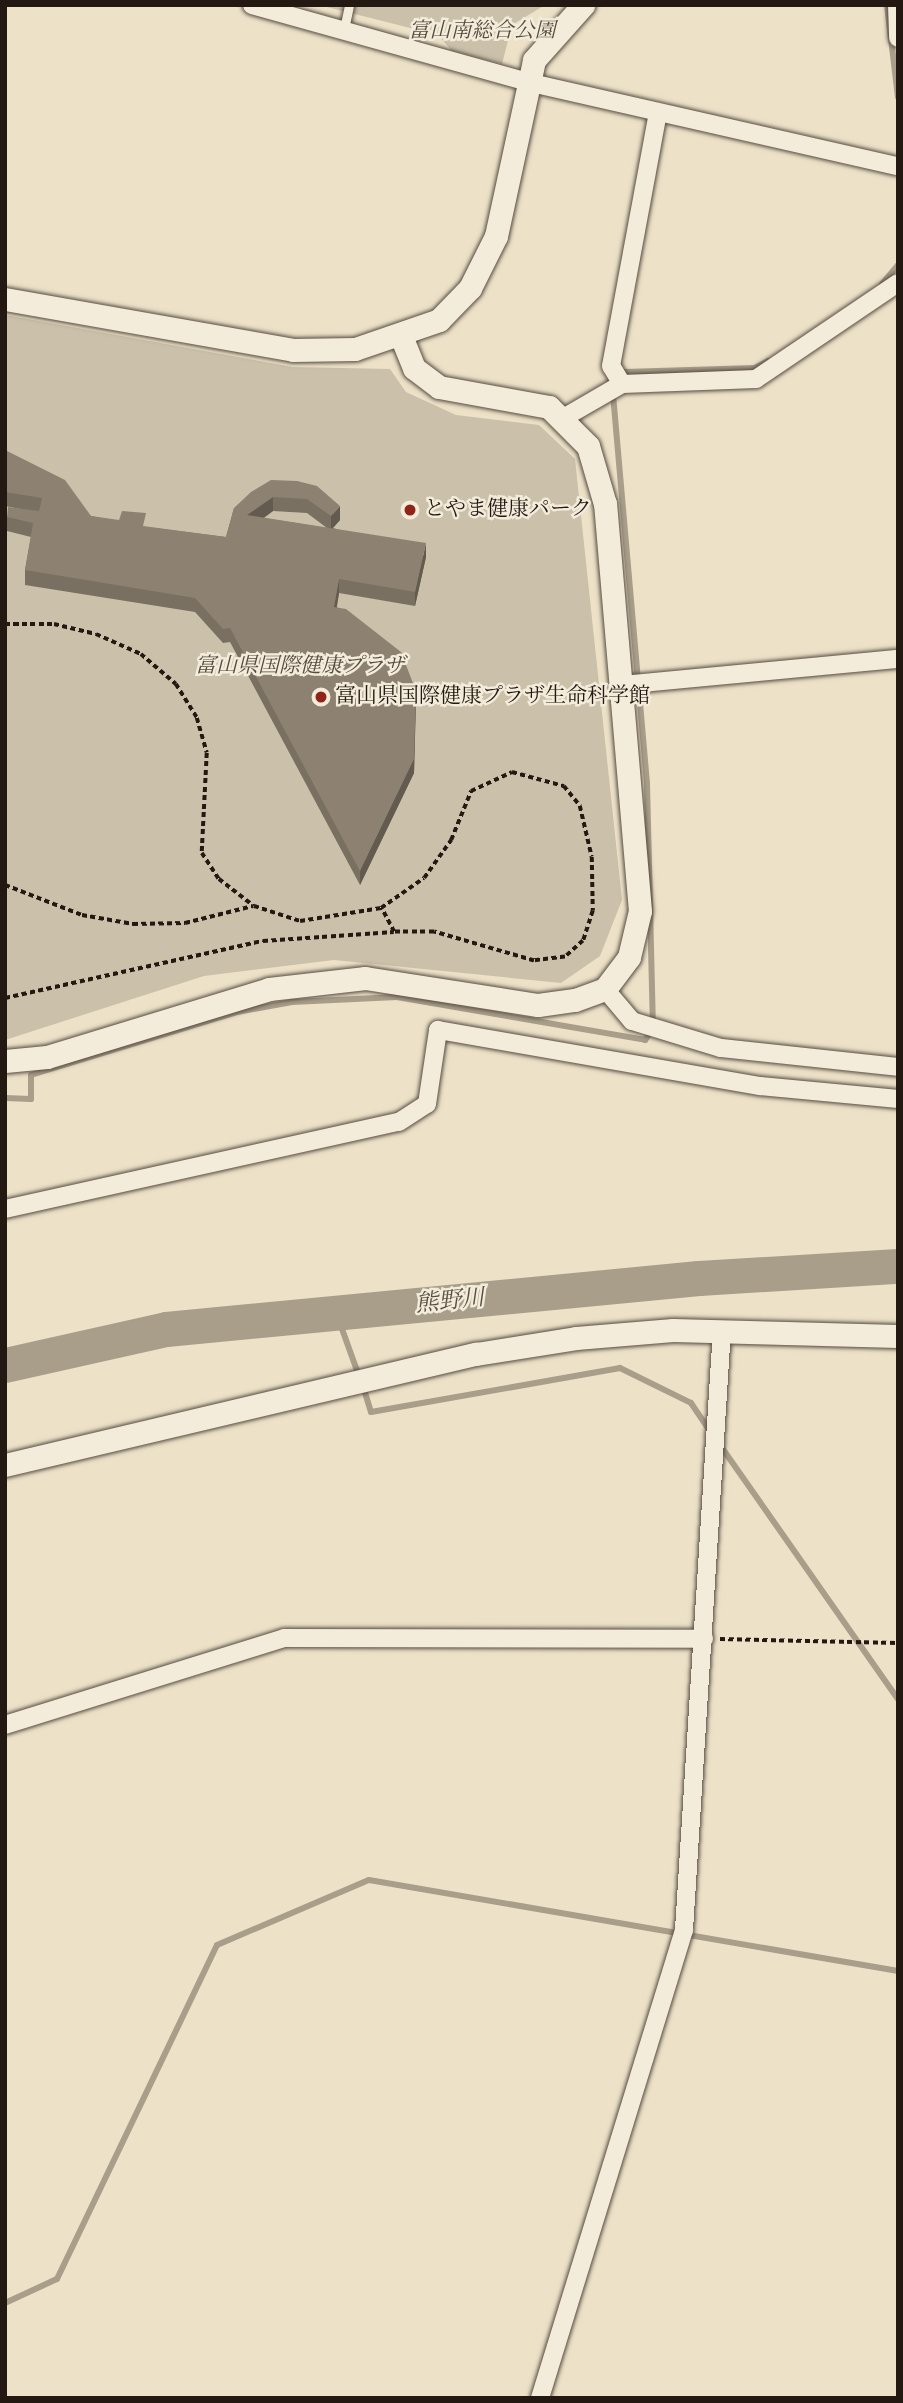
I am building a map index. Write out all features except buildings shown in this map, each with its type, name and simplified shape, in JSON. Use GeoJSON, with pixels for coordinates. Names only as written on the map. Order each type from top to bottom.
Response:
{"type":"FeatureCollection","features":[{"type":"Feature","properties":{"kind":"street"},"geometry":{"type":"LineString","coordinates":[[252,5],[527,82],[898,166]]}},
{"type":"Feature","properties":{"kind":"street"},"geometry":{"type":"LineString","coordinates":[[5,299],[293,350],[355,349],[402,338],[439,320],[470,288],[496,236],[527,82],[546,42],[583,5]]}},
{"type":"Feature","properties":{"kind":"street"},"geometry":{"type":"LineString","coordinates":[[897,5],[898,38]]}},
{"type":"Feature","properties":{"kind":"street"},"geometry":{"type":"LineString","coordinates":[[622,384],[611,366],[658,113]]}},
{"type":"Feature","properties":{"kind":"street"},"geometry":{"type":"LineString","coordinates":[[565,417],[622,384],[756,379],[898,283]]}},
{"type":"Feature","properties":{"kind":"street"},"geometry":{"type":"LineString","coordinates":[[5,1061],[47,1057],[269,989],[351,979],[538,1005],[605,989],[629,957],[640,911],[602,491],[588,446],[565,417],[549,407],[439,387],[414,368],[402,338]]}},
{"type":"Feature","properties":{"kind":"street"},"geometry":{"type":"LineString","coordinates":[[621,685],[898,659]]}},
{"type":"Feature","properties":{"kind":"street"},"geometry":{"type":"LineString","coordinates":[[605,989],[632,1021],[721,1048],[898,1066]]}},
{"type":"Feature","properties":{"kind":"street"},"geometry":{"type":"LineString","coordinates":[[5,1209],[399,1122],[427,1104],[438,1030],[760,1086],[898,1099]]}},
{"type":"Feature","properties":{"kind":"street"},"geometry":{"type":"LineString","coordinates":[[540,2398],[684,1930],[722,1330]]}},
{"type":"Feature","properties":{"kind":"street"},"geometry":{"type":"LineString","coordinates":[[5,1465],[477,1354],[576,1338],[722,1330],[898,1336]]}},
{"type":"Feature","properties":{"kind":"street"},"geometry":{"type":"LineString","coordinates":[[5,1724],[284,1638],[704,1639]]}},
{"type":"Feature","properties":{"kind":"lane"},"geometry":{"type":"LineString","coordinates":[[344,29],[349,5]]}},
{"type":"Feature","properties":{"kind":"path"},"geometry":{"type":"LineString","coordinates":[[5,624],[54,624],[96,634],[141,654],[176,684],[197,718],[207,753],[202,853],[219,879],[254,906],[300,920],[382,908],[424,878],[451,840],[471,791],[487,778],[541,775],[564,786],[580,806],[592,856],[593,911],[583,941],[565,957],[534,961],[434,932],[394,932],[263,942],[5,998]]}},
{"type":"Feature","properties":{"kind":"path"},"geometry":{"type":"LineString","coordinates":[[5,885],[82,915],[133,924],[185,922],[254,906]]}},
{"type":"Feature","properties":{"kind":"path"},"geometry":{"type":"LineString","coordinates":[[382,908],[394,932]]}},
{"type":"Feature","properties":{"kind":"path"},"geometry":{"type":"LineString","coordinates":[[704,1639],[898,1643]]}},
{"type":"Feature","properties":{"kind":"green space","name":"富山南総合公園"},"geometry":{"type":"Polygon","coordinates":[[[319,5],[545,5],[512,25],[502,64],[452,51],[438,35],[319,5]]]}},
{"type":"Feature","properties":{"kind":"green space","name":"富山県国際健康プラザ"},"geometry":{"type":"Polygon","coordinates":[[[5,315],[293,367],[390,369],[406,392],[456,415],[539,425],[575,459],[622,900],[600,956],[561,983],[334,960],[204,976],[5,1040],[5,315]]]}},
{"type":"Feature","properties":{"kind":"waterway"},"geometry":{"type":"LineString","coordinates":[[887,5],[898,97]]}},
{"type":"Feature","properties":{"kind":"waterway"},"geometry":{"type":"LineString","coordinates":[[882,284],[898,265]]}},
{"type":"Feature","properties":{"kind":"waterway"},"geometry":{"type":"LineString","coordinates":[[620,378],[624,372],[755,368],[768,361]]}},
{"type":"Feature","properties":{"kind":"waterway"},"geometry":{"type":"LineString","coordinates":[[5,1098],[31,1099],[31,1075],[237,1012],[292,1002],[397,997],[645,1040],[653,1029],[647,783],[613,391]]}},
{"type":"Feature","properties":{"kind":"waterway","name":"熊野川"},"geometry":{"type":"LineString","coordinates":[[5,1365],[166,1329],[699,1278],[898,1266]]}},
{"type":"Feature","properties":{"kind":"waterway"},"geometry":{"type":"LineString","coordinates":[[337,1315],[359,1376]]}},
{"type":"Feature","properties":{"kind":"waterway"},"geometry":{"type":"LineString","coordinates":[[363,1386],[371,1412],[620,1368],[691,1403],[712,1434]]}},
{"type":"Feature","properties":{"kind":"waterway"},"geometry":{"type":"LineString","coordinates":[[720,1445],[898,1699]]}},
{"type":"Feature","properties":{"kind":"waterway"},"geometry":{"type":"LineString","coordinates":[[5,2303],[57,2279],[217,1945],[369,1880],[898,1971]]}},
{"type":"Feature","properties":{"kind":"place","name":"とやま健康パーク"},"geometry":{"type":"Point","coordinates":[410,510]}},
{"type":"Feature","properties":{"kind":"place","name":"富山県国際健康プラザ生命科学館"},"geometry":{"type":"Point","coordinates":[321,697]}}]}
